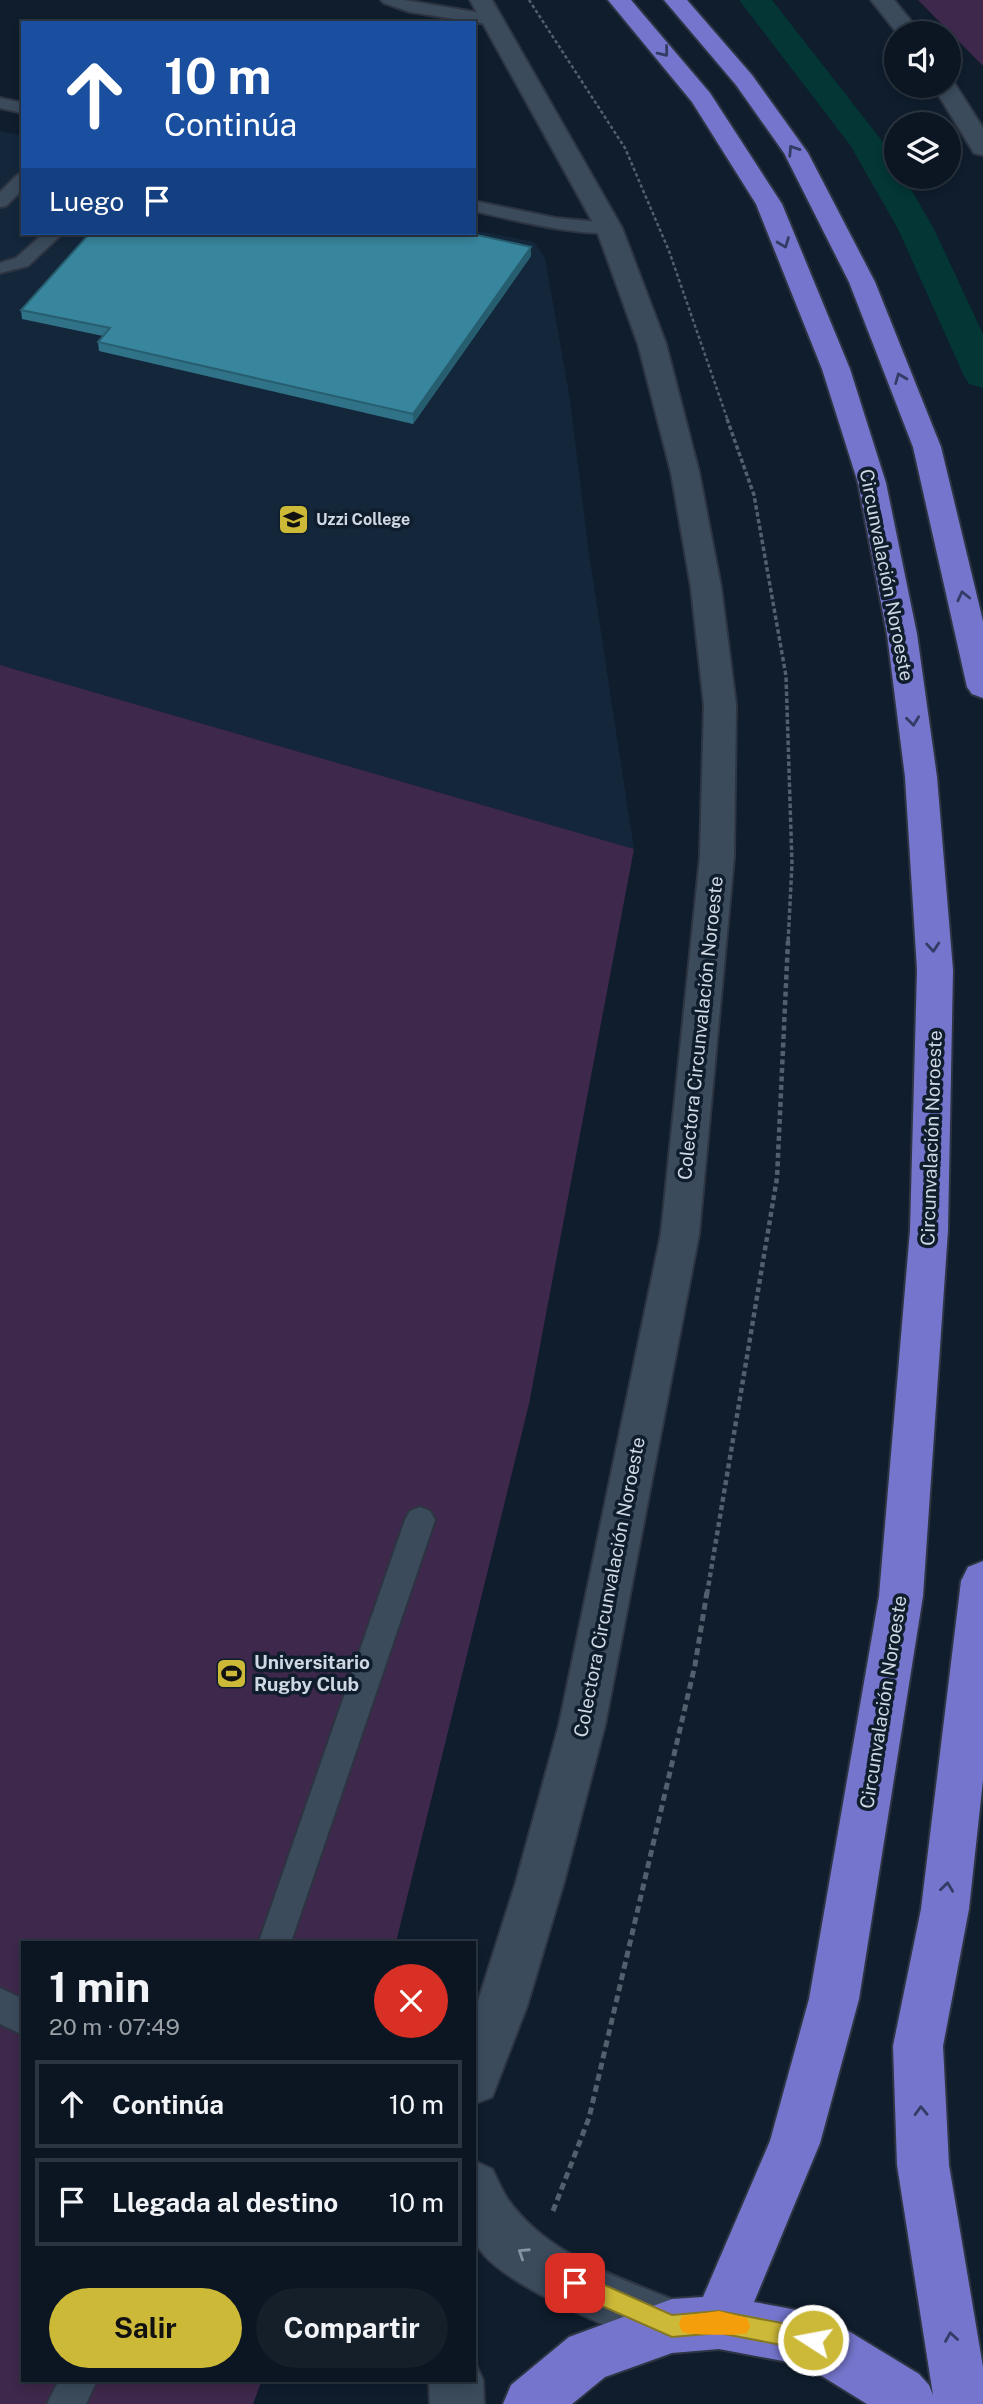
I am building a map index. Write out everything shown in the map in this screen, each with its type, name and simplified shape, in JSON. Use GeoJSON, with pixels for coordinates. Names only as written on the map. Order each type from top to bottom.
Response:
{"type":"FeatureCollection","features":[{"type":"Feature","properties":{"kind":"highway","name":"Circunvalación Noroeste"},"geometry":{"type":"LineString","coordinates":[[619,0],[702,98],[769,204],[836,369],[872,483],[902,634],[921,777],[935,970],[929,1230],[901,1597],[834,1999],[795,2143],[695,2324]]}},
{"type":"Feature","properties":{"kind":"highway"},"geometry":{"type":"LineString","coordinates":[[675,0],[744,80],[796,153],[862,282],[927,447],[983,687]]}},
{"type":"Feature","properties":{"kind":"highway"},"geometry":{"type":"LineString","coordinates":[[962,2404],[923,2165],[918,2046],[945,1909],[983,1581]]}},
{"type":"Feature","properties":{"kind":"highway"},"geometry":{"type":"LineString","coordinates":[[530,2404],[588,2356],[695,2324],[813,2340],[900,2393],[910,2404]]}},
{"type":"Feature","properties":{"kind":"street"},"geometry":{"type":"LineString","coordinates":[[881,0],[899,21]]}},
{"type":"Feature","properties":{"kind":"street","name":"Colectora Circunvalación Noroeste"},"geometry":{"type":"LineString","coordinates":[[476,2074],[502,2006],[540,1882],[582,1725],[680,1234],[717,857],[720,705],[706,587],[685,472],[652,344],[609,228],[487,10]]}},
{"type":"Feature","properties":{"kind":"street"},"geometry":{"type":"LineString","coordinates":[[952,98],[983,148]]}},
{"type":"Feature","properties":{"kind":"street"},"geometry":{"type":"LineString","coordinates":[[476,2190],[509,2245],[551,2272],[695,2324]]}},
{"type":"Feature","properties":{"kind":"street"},"geometry":{"type":"LineString","coordinates":[[456,2382],[457,2404]]}},
{"type":"Feature","properties":{"kind":"lane"},"geometry":{"type":"LineString","coordinates":[[389,0],[410,7],[487,10]]}},
{"type":"Feature","properties":{"kind":"lane"},"geometry":{"type":"LineString","coordinates":[[0,103],[21,108]]}},
{"type":"Feature","properties":{"kind":"lane"},"geometry":{"type":"LineString","coordinates":[[0,202],[21,181]]}},
{"type":"Feature","properties":{"kind":"lane"},"geometry":{"type":"LineString","coordinates":[[476,206],[556,223],[609,228]]}},
{"type":"Feature","properties":{"kind":"lane"},"geometry":{"type":"LineString","coordinates":[[0,268],[22,262],[52,235]]}},
{"type":"Feature","properties":{"kind":"lane"},"geometry":{"type":"LineString","coordinates":[[275,1941],[420,1520]]}},
{"type":"Feature","properties":{"kind":"lane"},"geometry":{"type":"LineString","coordinates":[[0,2005],[21,2017]]}},
{"type":"Feature","properties":{"kind":"lane"},"geometry":{"type":"LineString","coordinates":[[66,2404],[78,2382]]}},
{"type":"Feature","properties":{"kind":"shaded area"},"geometry":{"type":"Polygon","coordinates":[[[918,0],[983,0],[983,66],[961,44],[961,21],[939,21],[918,0]]]}},
{"type":"Feature","properties":{"kind":"shaded area","name":"Uzzi College"},"geometry":{"type":"Polygon","coordinates":[[[0,131],[21,136],[21,235],[476,235],[476,230],[534,242],[545,258],[570,399],[589,553],[634,849],[0,665],[0,131]]]}},
{"type":"Feature","properties":{"kind":"shaded area","name":"Universitario Rugby Club"},"geometry":{"type":"Polygon","coordinates":[[[0,665],[634,849],[529,1404],[396,1941],[21,1941],[21,2382],[261,2382],[253,2404],[0,2404],[0,665]]]}},
{"type":"Feature","properties":{"kind":"building"},"geometry":{"type":"Polygon","coordinates":[[[88,235],[476,235],[531,247],[413,414],[98,342],[110,328],[21,310],[88,235]]]}},
{"type":"Feature","properties":{"kind":"waterway"},"geometry":{"type":"LineString","coordinates":[[755,0],[866,142],[916,229],[983,376]]}},
{"type":"Feature","properties":{"kind":"slow traffic"},"geometry":{"type":"LineString","coordinates":[[690,2324],[719,2322],[739,2326]]}},
{"type":"Feature","properties":{"kind":"place","name":"Uzzi College"},"geometry":{"type":"Point","coordinates":[293,519]}},
{"type":"Feature","properties":{"kind":"place","name":"Universitario Rugby Club"},"geometry":{"type":"Point","coordinates":[231,1673]}},
{"type":"Feature","properties":{"kind":"route"},"geometry":{"type":"LineString","coordinates":[[575,2283],[672,2326],[719,2322],[813,2340]]}}]}
